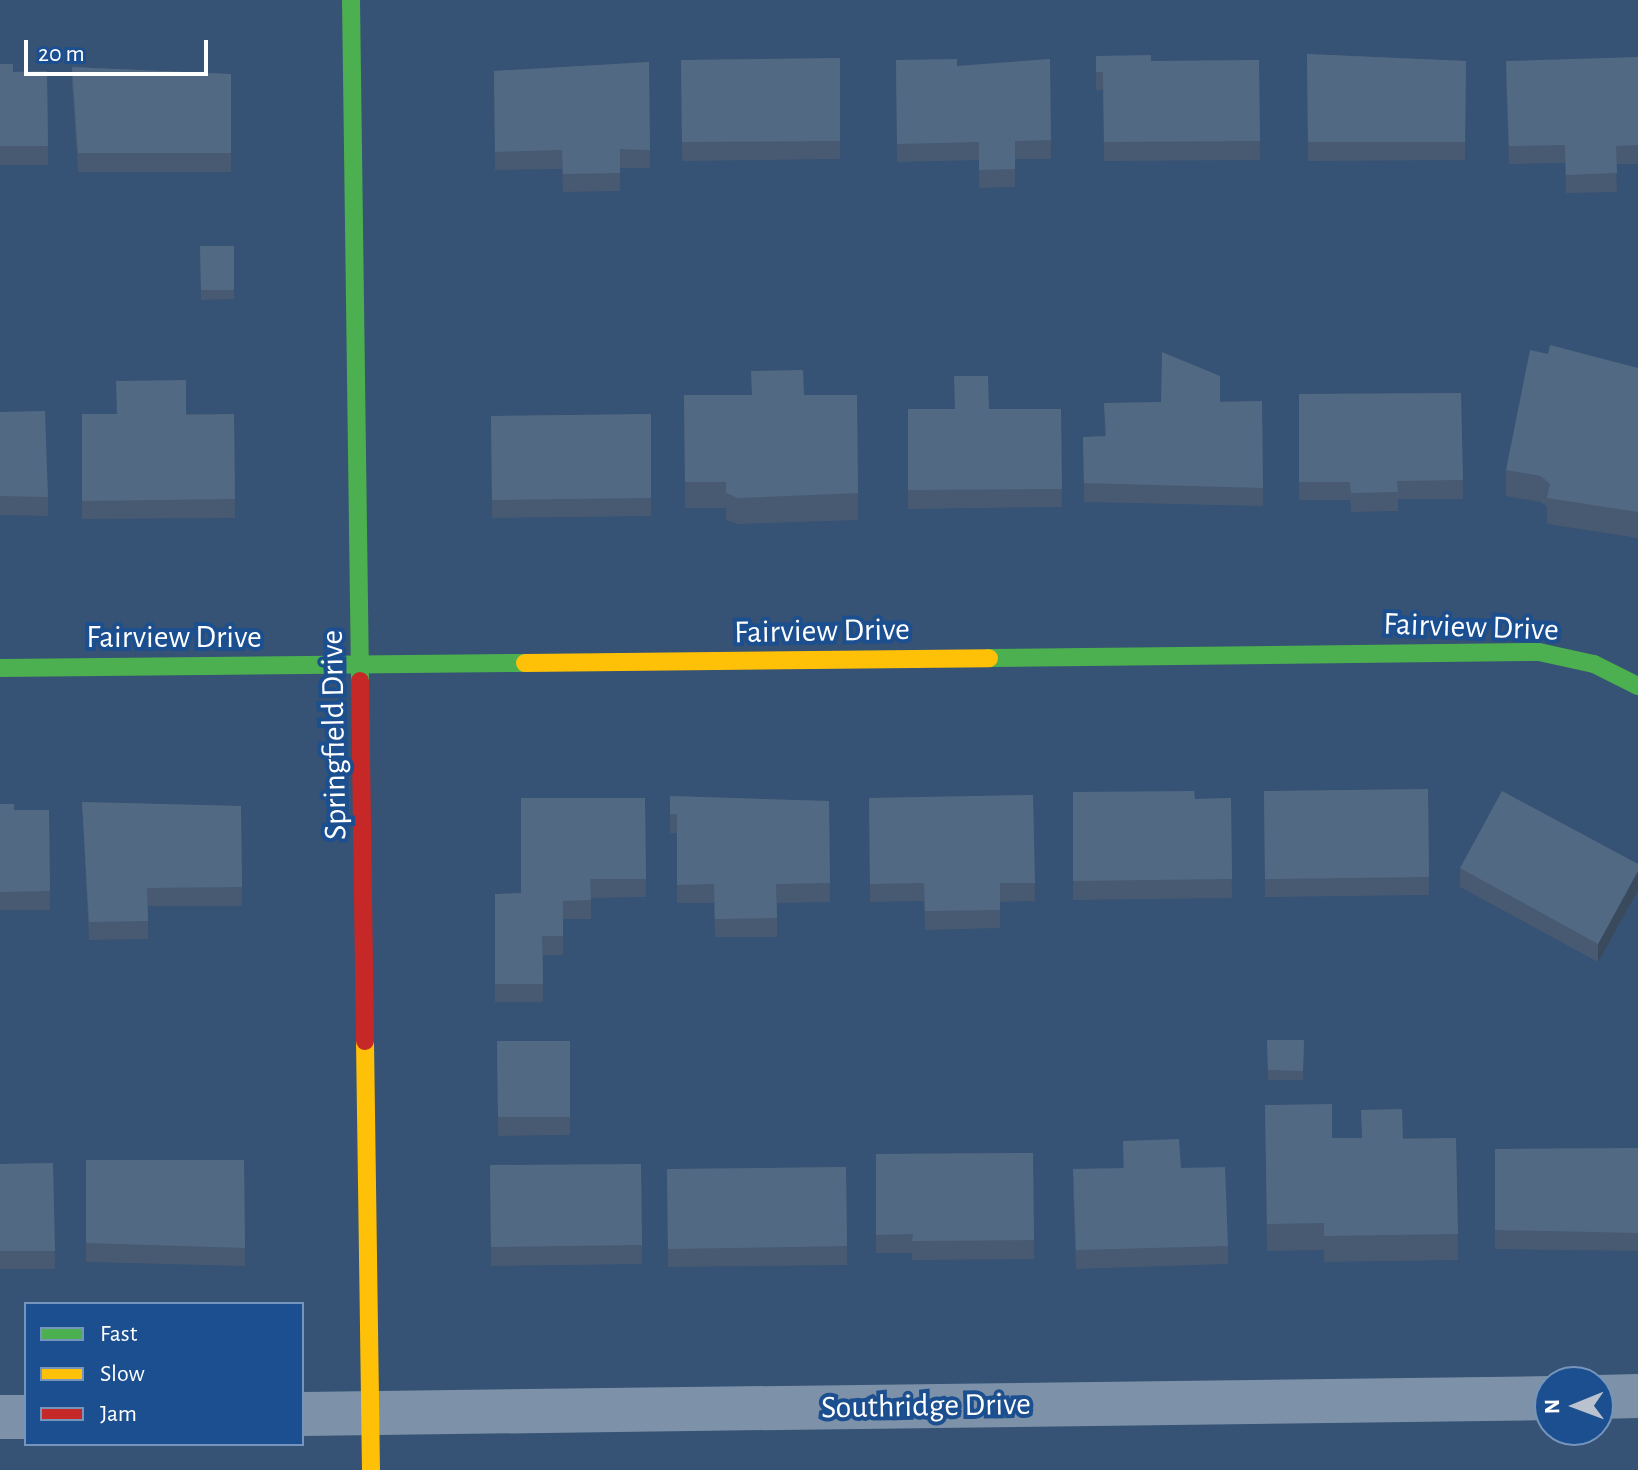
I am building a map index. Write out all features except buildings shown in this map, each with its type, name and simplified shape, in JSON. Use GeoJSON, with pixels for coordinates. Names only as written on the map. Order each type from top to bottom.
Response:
{"type":"FeatureCollection","features":[{"type":"Feature","properties":{"kind":"street","name":"Springfield Drive"},"geometry":{"type":"LineString","coordinates":[[351,0],[364,666],[371,1470]]}},
{"type":"Feature","properties":{"kind":"street","name":"Fairview Drive"},"geometry":{"type":"LineString","coordinates":[[0,668],[1539,652],[1594,664],[1638,686]]}},
{"type":"Feature","properties":{"kind":"street"},"geometry":{"type":"LineString","coordinates":[[1614,1397],[1638,1396]]}},
{"type":"Feature","properties":{"kind":"street","name":"Southridge Drive"},"geometry":{"type":"LineString","coordinates":[[304,1414],[1534,1398]]}},
{"type":"Feature","properties":{"kind":"street"},"geometry":{"type":"LineString","coordinates":[[0,1417],[24,1417]]}},
{"type":"Feature","properties":{"kind":"traffic: fast"},"geometry":{"type":"LineString","coordinates":[[351,0],[360,681]]}},
{"type":"Feature","properties":{"kind":"traffic: fast"},"geometry":{"type":"LineString","coordinates":[[989,658],[1539,652],[1594,664],[1638,686]]}},
{"type":"Feature","properties":{"kind":"traffic: fast"},"geometry":{"type":"LineString","coordinates":[[0,668],[525,663]]}},
{"type":"Feature","properties":{"kind":"traffic: slow"},"geometry":{"type":"LineString","coordinates":[[525,663],[989,658]]}},
{"type":"Feature","properties":{"kind":"traffic: slow"},"geometry":{"type":"LineString","coordinates":[[365,1041],[371,1470]]}},
{"type":"Feature","properties":{"kind":"traffic: jam"},"geometry":{"type":"LineString","coordinates":[[360,681],[365,1041]]}}]}
